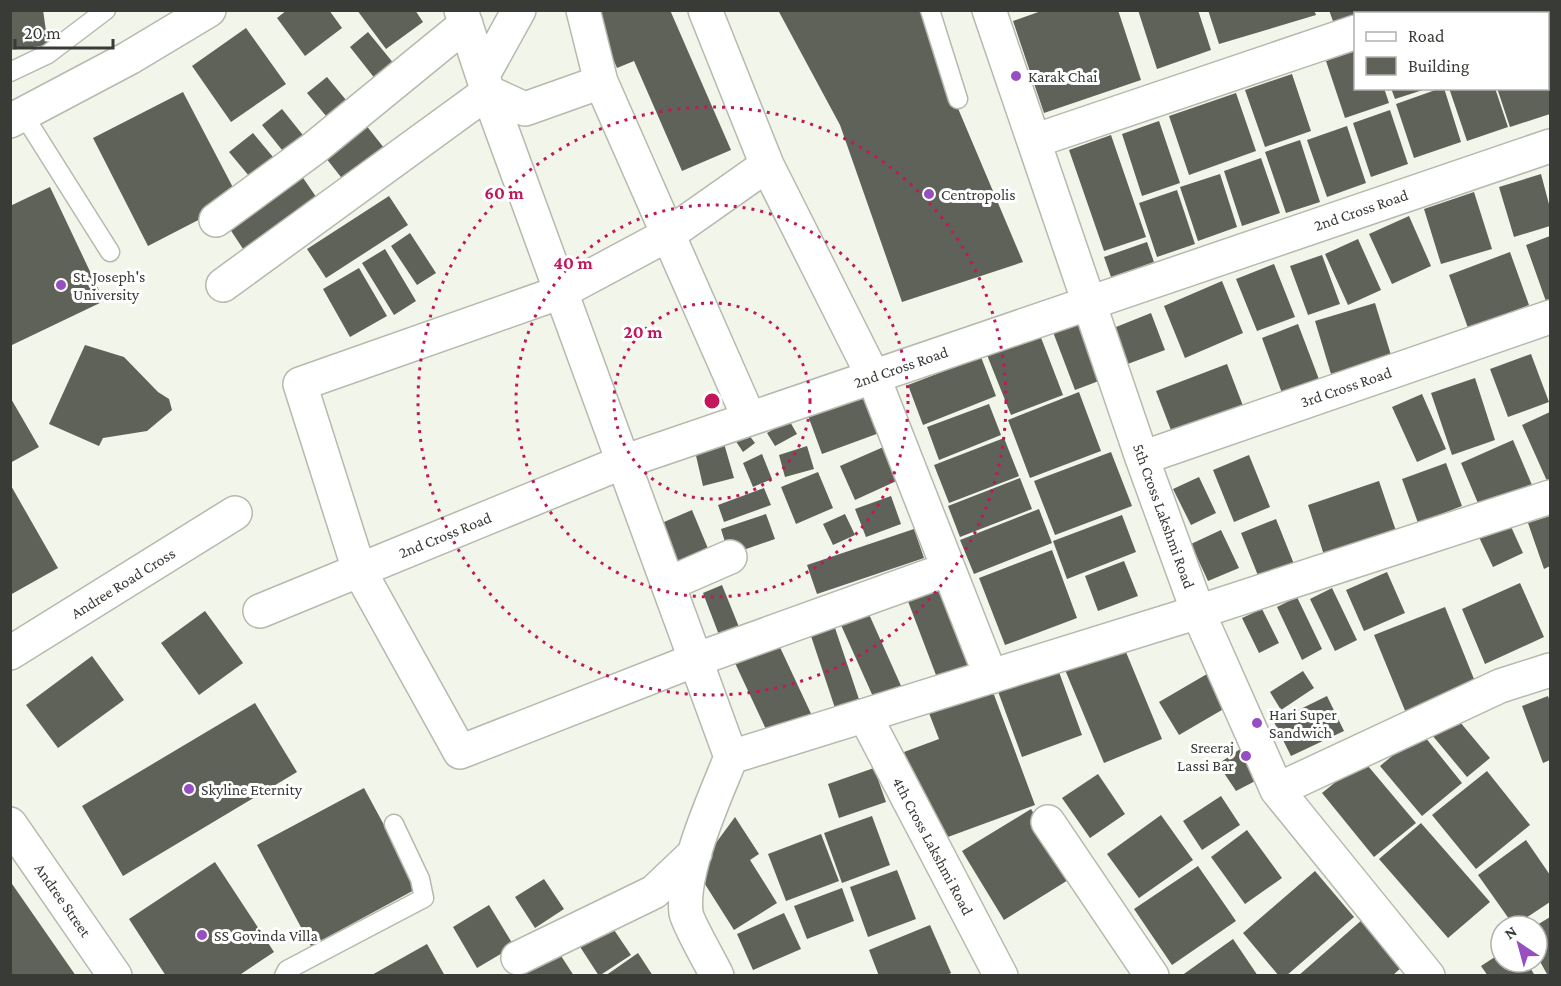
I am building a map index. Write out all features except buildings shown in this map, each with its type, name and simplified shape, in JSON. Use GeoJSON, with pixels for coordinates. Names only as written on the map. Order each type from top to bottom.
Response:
{"type":"FeatureCollection","features":[{"type":"Feature","properties":{"kind":"street"},"geometry":{"type":"LineString","coordinates":[[17,117],[129,58],[209,10]]}},
{"type":"Feature","properties":{"kind":"street"},"geometry":{"type":"LineString","coordinates":[[223,285],[485,84],[519,10]]}},
{"type":"Feature","properties":{"kind":"street"},"geometry":{"type":"LineString","coordinates":[[583,10],[601,82],[749,418]]}},
{"type":"Feature","properties":{"kind":"street"},"geometry":{"type":"LineString","coordinates":[[705,10],[767,165],[873,376],[992,677]]}},
{"type":"Feature","properties":{"kind":"street","name":"5th Cross Lakshmi Road"},"geometry":{"type":"LineString","coordinates":[[988,10],[1142,458],[1198,612],[1277,790],[1428,975]]}},
{"type":"Feature","properties":{"kind":"street"},"geometry":{"type":"LineString","coordinates":[[216,220],[313,149],[463,17],[485,84],[731,757],[711,805],[687,885],[686,915],[717,975]]}},
{"type":"Feature","properties":{"kind":"street"},"geometry":{"type":"LineString","coordinates":[[1034,141],[1354,33]]}},
{"type":"Feature","properties":{"kind":"street"},"geometry":{"type":"LineString","coordinates":[[485,84],[525,109],[601,82]]}},
{"type":"Feature","properties":{"kind":"street","name":"2nd Cross Road"},"geometry":{"type":"LineString","coordinates":[[260,611],[623,462],[1551,146]]}},
{"type":"Feature","properties":{"kind":"street"},"geometry":{"type":"LineString","coordinates":[[767,165],[669,234],[561,292],[300,384],[359,570],[460,752],[695,660],[948,568]]}},
{"type":"Feature","properties":{"kind":"street","name":"3rd Cross Road"},"geometry":{"type":"LineString","coordinates":[[1142,458],[1551,316]]}},
{"type":"Feature","properties":{"kind":"street"},"geometry":{"type":"LineString","coordinates":[[731,757],[1198,612],[1551,496]]}},
{"type":"Feature","properties":{"kind":"street","name":"Andree Road Cross"},"geometry":{"type":"LineString","coordinates":[[10,653],[235,513]]}},
{"type":"Feature","properties":{"kind":"street"},"geometry":{"type":"LineString","coordinates":[[668,584],[730,557]]}},
{"type":"Feature","properties":{"kind":"street"},"geometry":{"type":"LineString","coordinates":[[1277,790],[1500,686],[1551,670]]}},
{"type":"Feature","properties":{"kind":"street","name":"4th Cross Lakshmi Road"},"geometry":{"type":"LineString","coordinates":[[865,716],[1001,975]]}},
{"type":"Feature","properties":{"kind":"street"},"geometry":{"type":"LineString","coordinates":[[1048,822],[1152,975]]}},
{"type":"Feature","properties":{"kind":"street","name":"Andree Street"},"geometry":{"type":"LineString","coordinates":[[10,824],[115,975]]}},
{"type":"Feature","properties":{"kind":"street"},"geometry":{"type":"LineString","coordinates":[[518,958],[654,891],[696,852]]}},
{"type":"Feature","properties":{"kind":"lane"},"geometry":{"type":"LineString","coordinates":[[10,72],[48,54],[106,10]]}},
{"type":"Feature","properties":{"kind":"lane"},"geometry":{"type":"LineString","coordinates":[[930,10],[958,99]]}},
{"type":"Feature","properties":{"kind":"lane"},"geometry":{"type":"LineString","coordinates":[[17,117],[110,252]]}},
{"type":"Feature","properties":{"kind":"lane"},"geometry":{"type":"LineString","coordinates":[[284,975],[287,970],[424,898],[420,879],[394,824]]}},
{"type":"Feature","properties":{"kind":"place","name":"Karak Chai"},"geometry":{"type":"Point","coordinates":[1016,76]}},
{"type":"Feature","properties":{"kind":"place","name":"Centropolis"},"geometry":{"type":"Point","coordinates":[929,194]}},
{"type":"Feature","properties":{"kind":"place","name":"St. Joseph's University"},"geometry":{"type":"Point","coordinates":[61,285]}},
{"type":"Feature","properties":{"kind":"place","name":"Hari Super Sandwich"},"geometry":{"type":"Point","coordinates":[1257,723]}},
{"type":"Feature","properties":{"kind":"place","name":"Sreeraj Lassi Bar"},"geometry":{"type":"Point","coordinates":[1246,756]}},
{"type":"Feature","properties":{"kind":"place","name":"Skyline Eternity"},"geometry":{"type":"Point","coordinates":[189,789]}},
{"type":"Feature","properties":{"kind":"place","name":"SS Govinda Villa"},"geometry":{"type":"Point","coordinates":[202,935]}}]}
